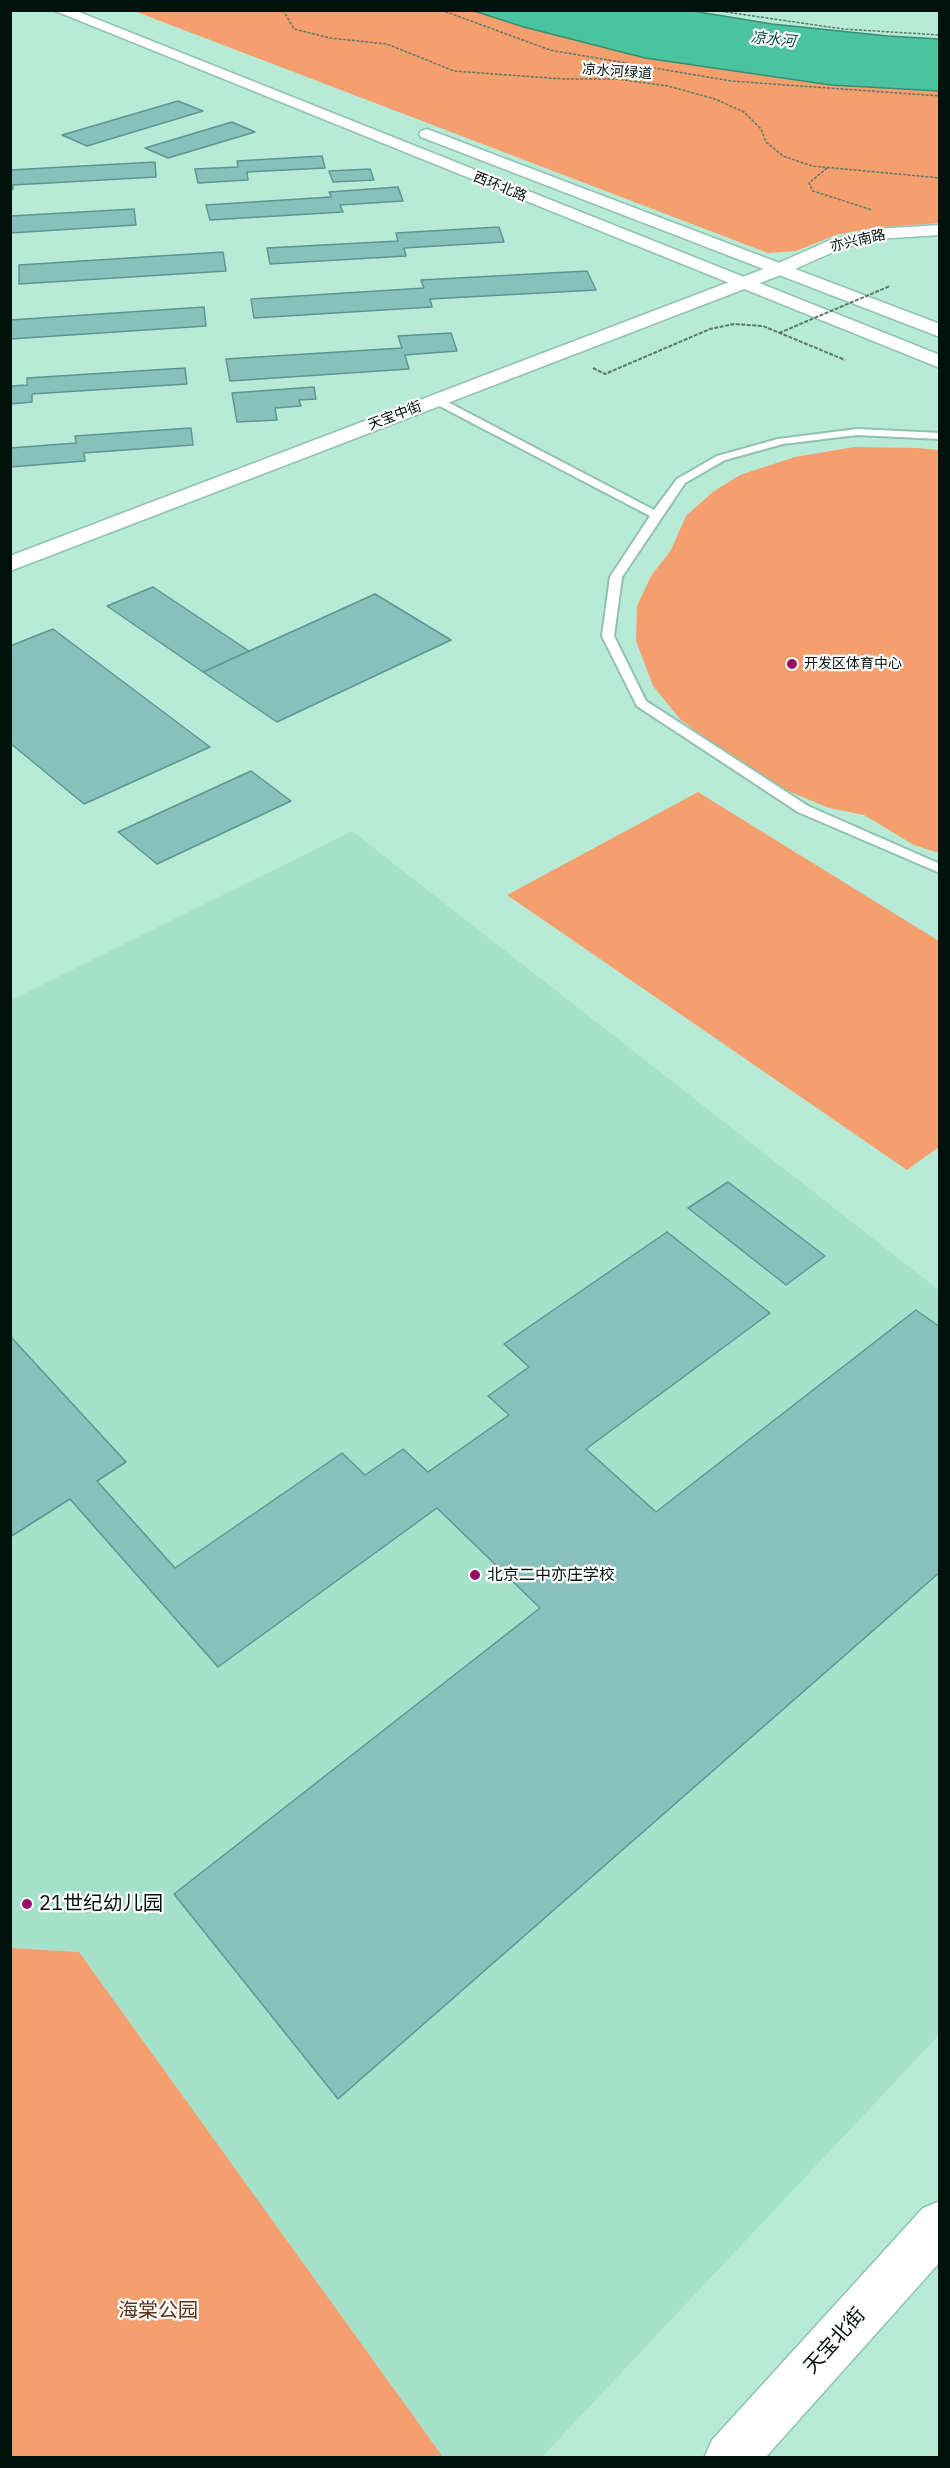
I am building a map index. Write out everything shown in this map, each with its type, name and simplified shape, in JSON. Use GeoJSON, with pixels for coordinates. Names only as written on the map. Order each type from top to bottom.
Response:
{"type":"FeatureCollection","features":[{"type":"Feature","properties":{"kind":"main road","name":"西环北路"},"geometry":{"type":"LineString","coordinates":[[60,10],[939,362]]}},
{"type":"Feature","properties":{"kind":"main road","name":"西环北路"},"geometry":{"type":"LineString","coordinates":[[415,129],[939,331]]}},
{"type":"Feature","properties":{"kind":"main road","name":"亦兴南路"},"geometry":{"type":"LineString","coordinates":[[780,269],[834,245],[891,233],[939,230]]}},
{"type":"Feature","properties":{"kind":"main road","name":"天宝中街"},"geometry":{"type":"LineString","coordinates":[[10,564],[780,269]]}},
{"type":"Feature","properties":{"kind":"main road","name":"天宝北街"},"geometry":{"type":"LineString","coordinates":[[730,2457],[939,2225]]}},
{"type":"Feature","properties":{"kind":"lane"},"geometry":{"type":"LineString","coordinates":[[436,400],[656,515]]}},
{"type":"Feature","properties":{"kind":"lane"},"geometry":{"type":"LineString","coordinates":[[939,436],[857,432],[782,441],[721,458],[681,482],[656,515],[616,577],[608,636],[641,703],[803,809],[939,869]]}},
{"type":"Feature","properties":{"kind":"path","name":"凉水河绿道"},"geometry":{"type":"LineString","coordinates":[[283,10],[294,29],[330,38],[387,44],[454,71],[563,79],[616,79],[668,86],[715,99],[744,112],[761,129],[765,142],[783,156],[812,166],[939,178]]}},
{"type":"Feature","properties":{"kind":"path"},"geometry":{"type":"LineString","coordinates":[[441,10],[550,50],[573,54],[730,81],[939,96]]}},
{"type":"Feature","properties":{"kind":"path"},"geometry":{"type":"LineString","coordinates":[[712,10],[843,29],[939,35]]}},
{"type":"Feature","properties":{"kind":"path"},"geometry":{"type":"LineString","coordinates":[[827,168],[809,183],[813,191],[876,211],[891,233]]}},
{"type":"Feature","properties":{"kind":"path"},"geometry":{"type":"LineString","coordinates":[[779,333],[890,286]]}},
{"type":"Feature","properties":{"kind":"path"},"geometry":{"type":"LineString","coordinates":[[584,363],[605,374],[721,326],[749,324],[779,333],[844,360]]}},
{"type":"Feature","properties":{"kind":"shaded area","name":"北京二中亦庄学校"},"geometry":{"type":"Polygon","coordinates":[[[352,831],[939,1290],[939,2035],[542,2457],[443,2457],[79,1952],[11,1948],[11,1000],[352,831]]]}},
{"type":"Feature","properties":{"kind":"green space"},"geometry":{"type":"Polygon","coordinates":[[[134,11],[474,11],[524,27],[645,58],[831,85],[939,91],[939,223],[872,228],[836,235],[796,251],[768,253],[134,11]]]}},
{"type":"Feature","properties":{"kind":"green space","name":"开发区体育中心"},"geometry":{"type":"Polygon","coordinates":[[[854,447],[939,450],[939,853],[914,845],[864,815],[829,808],[776,786],[731,757],[681,720],[653,686],[636,641],[637,606],[651,576],[671,550],[686,516],[714,491],[740,475],[795,457],[854,447]]]}},
{"type":"Feature","properties":{"kind":"green space"},"geometry":{"type":"Polygon","coordinates":[[[698,792],[939,941],[939,1147],[907,1170],[507,895],[698,792]]]}},
{"type":"Feature","properties":{"kind":"green space","name":"海棠公园"},"geometry":{"type":"Polygon","coordinates":[[[11,1948],[79,1952],[443,2457],[11,2457],[11,1948]]]}},
{"type":"Feature","properties":{"kind":"water","name":"凉水河"},"geometry":{"type":"Polygon","coordinates":[[[474,11],[693,11],[772,24],[939,39],[939,91],[831,85],[645,58],[524,27],[474,11]]]}},
{"type":"Feature","properties":{"kind":"building"},"geometry":{"type":"Polygon","coordinates":[[[178,101],[203,111],[87,146],[62,135],[178,101]]]}},
{"type":"Feature","properties":{"kind":"building"},"geometry":{"type":"Polygon","coordinates":[[[232,122],[255,132],[168,158],[145,148],[232,122]]]}},
{"type":"Feature","properties":{"kind":"building"},"geometry":{"type":"Polygon","coordinates":[[[322,156],[325,168],[247,172],[248,180],[198,183],[195,169],[238,167],[237,161],[322,156]]]}},
{"type":"Feature","properties":{"kind":"building"},"geometry":{"type":"Polygon","coordinates":[[[155,162],[156,177],[13,185],[13,189],[10,190],[10,170],[155,162]]]}},
{"type":"Feature","properties":{"kind":"building"},"geometry":{"type":"Polygon","coordinates":[[[370,169],[374,180],[333,182],[329,171],[370,169]]]}},
{"type":"Feature","properties":{"kind":"building"},"geometry":{"type":"Polygon","coordinates":[[[398,187],[403,201],[340,205],[343,212],[210,220],[206,205],[331,197],[329,192],[398,187]]]}},
{"type":"Feature","properties":{"kind":"building"},"geometry":{"type":"Polygon","coordinates":[[[134,209],[136,225],[10,233],[10,216],[134,209]]]}},
{"type":"Feature","properties":{"kind":"building"},"geometry":{"type":"Polygon","coordinates":[[[499,227],[504,242],[404,248],[406,256],[270,264],[267,248],[398,241],[396,233],[499,227]]]}},
{"type":"Feature","properties":{"kind":"building"},"geometry":{"type":"Polygon","coordinates":[[[223,252],[226,271],[19,284],[19,265],[223,252]]]}},
{"type":"Feature","properties":{"kind":"building"},"geometry":{"type":"Polygon","coordinates":[[[587,271],[596,290],[430,299],[432,307],[254,318],[251,299],[424,288],[421,280],[587,271]]]}},
{"type":"Feature","properties":{"kind":"building"},"geometry":{"type":"Polygon","coordinates":[[[204,307],[206,326],[10,339],[10,320],[204,307]]]}},
{"type":"Feature","properties":{"kind":"building"},"geometry":{"type":"Polygon","coordinates":[[[451,333],[457,351],[405,355],[409,369],[230,381],[226,359],[402,348],[398,336],[451,333]]]}},
{"type":"Feature","properties":{"kind":"building"},"geometry":{"type":"Polygon","coordinates":[[[185,368],[187,384],[32,394],[32,402],[10,404],[10,386],[27,385],[27,378],[185,368]]]}},
{"type":"Feature","properties":{"kind":"building"},"geometry":{"type":"Polygon","coordinates":[[[314,387],[316,399],[299,400],[301,406],[275,408],[277,420],[237,422],[232,393],[314,387]]]}},
{"type":"Feature","properties":{"kind":"building"},"geometry":{"type":"Polygon","coordinates":[[[191,428],[193,445],[84,453],[85,461],[10,467],[10,448],[76,443],[75,436],[191,428]]]}},
{"type":"Feature","properties":{"kind":"building"},"geometry":{"type":"Polygon","coordinates":[[[153,587],[249,651],[203,672],[107,606],[153,587]]]}},
{"type":"Feature","properties":{"kind":"building"},"geometry":{"type":"Polygon","coordinates":[[[375,594],[451,640],[277,722],[203,672],[375,594]]]}},
{"type":"Feature","properties":{"kind":"building"},"geometry":{"type":"Polygon","coordinates":[[[53,629],[210,747],[84,804],[10,743],[10,646],[53,629]]]}},
{"type":"Feature","properties":{"kind":"building"},"geometry":{"type":"Polygon","coordinates":[[[251,771],[291,801],[157,864],[118,832],[251,771]]]}},
{"type":"Feature","properties":{"kind":"building"},"geometry":{"type":"Polygon","coordinates":[[[728,1182],[825,1256],[786,1285],[688,1208],[728,1182]]]}},
{"type":"Feature","properties":{"kind":"building"},"geometry":{"type":"Polygon","coordinates":[[[667,1232],[770,1313],[586,1449],[656,1512],[916,1310],[940,1327],[940,1572],[338,2099],[174,1894],[540,1608],[437,1508],[218,1667],[70,1499],[10,1537],[10,1336],[126,1462],[97,1481],[175,1568],[342,1453],[365,1475],[403,1449],[428,1472],[509,1415],[488,1396],[529,1367],[504,1344],[667,1232]]]}},
{"type":"Feature","properties":{"kind":"place","name":"开发区体育中心"},"geometry":{"type":"Point","coordinates":[792,664]}},
{"type":"Feature","properties":{"kind":"place","name":"北京二中亦庄学校"},"geometry":{"type":"Point","coordinates":[475,1575]}},
{"type":"Feature","properties":{"kind":"place","name":"21世纪幼儿园"},"geometry":{"type":"Point","coordinates":[27,1904]}}]}
